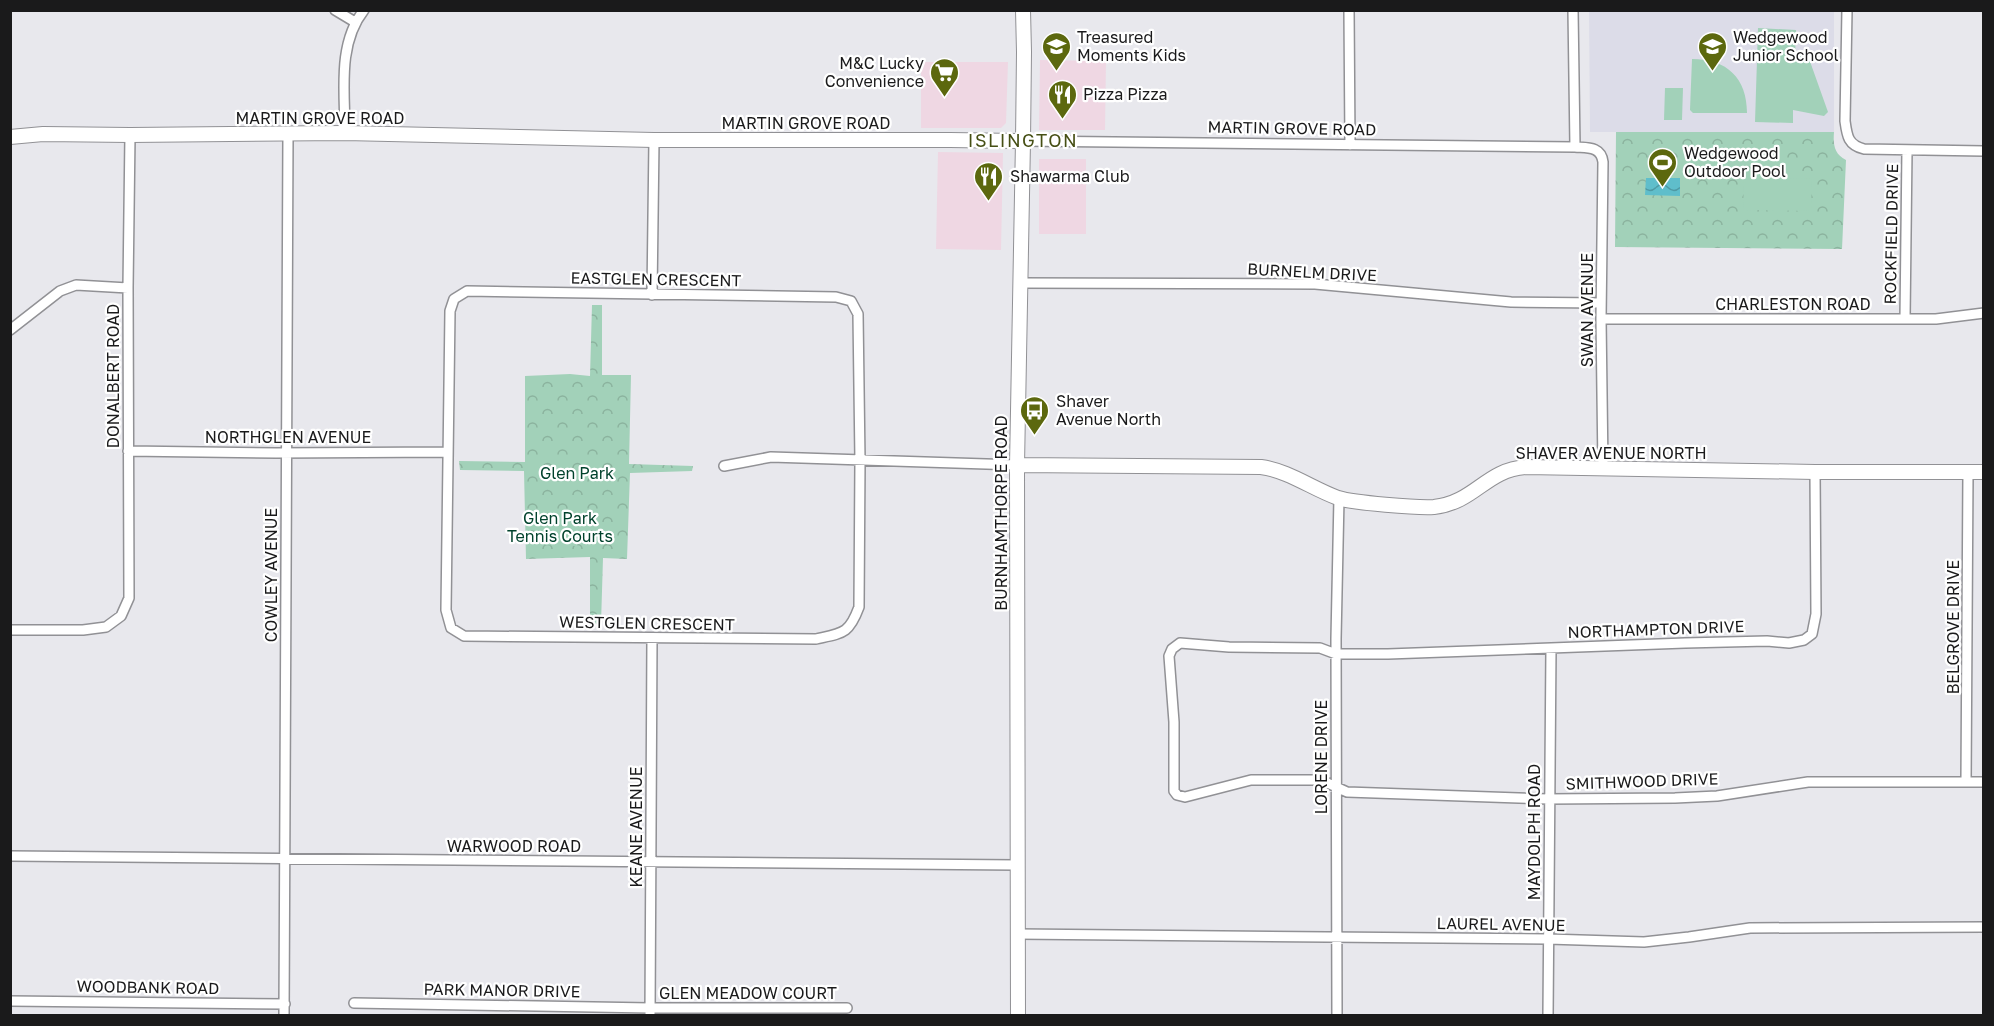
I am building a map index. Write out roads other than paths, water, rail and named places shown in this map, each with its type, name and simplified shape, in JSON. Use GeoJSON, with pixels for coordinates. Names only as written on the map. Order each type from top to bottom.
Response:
{"type":"FeatureCollection","features":[{"type":"Feature","properties":{"kind":"main road","name":"BURNHAMTHORPE ROAD"},"geometry":{"type":"LineString","coordinates":[[1018,1016],[1017,465],[1023,10]]}},
{"type":"Feature","properties":{"kind":"main road","name":"MARTIN GROVE ROAD"},"geometry":{"type":"LineString","coordinates":[[10,137],[43,134],[345,134],[654,140],[1023,141]]}},
{"type":"Feature","properties":{"kind":"main road","name":"SHAVER AVENUE NORTH"},"geometry":{"type":"LineString","coordinates":[[1017,465],[1261,467],[1278,471],[1339,498],[1431,507],[1457,502],[1469,496],[1498,474],[1514,468],[1983,472]]}},
{"type":"Feature","properties":{"kind":"street"},"geometry":{"type":"LineString","coordinates":[[335,10],[355,22]]}},
{"type":"Feature","properties":{"kind":"street"},"geometry":{"type":"LineString","coordinates":[[345,134],[345,63],[355,22],[364,10]]}},
{"type":"Feature","properties":{"kind":"street"},"geometry":{"type":"LineString","coordinates":[[1349,10],[1350,145]]}},
{"type":"Feature","properties":{"kind":"street"},"geometry":{"type":"LineString","coordinates":[[1573,10],[1575,147]]}},
{"type":"Feature","properties":{"kind":"street"},"geometry":{"type":"LineString","coordinates":[[1847,10],[1846,128],[1849,140],[1856,147],[1864,149],[1983,151]]}},
{"type":"Feature","properties":{"kind":"street","name":"COWLEY AVENUE"},"geometry":{"type":"LineString","coordinates":[[284,1016],[288,134]]}},
{"type":"Feature","properties":{"kind":"street","name":"DONALBERT ROAD"},"geometry":{"type":"LineString","coordinates":[[10,630],[83,630],[106,627],[121,616],[129,598],[130,135]]}},
{"type":"Feature","properties":{"kind":"street"},"geometry":{"type":"LineString","coordinates":[[652,295],[654,140]]}},
{"type":"Feature","properties":{"kind":"street","name":"MARTIN GROVE ROAD"},"geometry":{"type":"LineString","coordinates":[[1023,141],[1575,147],[1591,148],[1600,153]]}},
{"type":"Feature","properties":{"kind":"street","name":"ROCKFIELD DRIVE"},"geometry":{"type":"LineString","coordinates":[[1905,319],[1907,150]]}},
{"type":"Feature","properties":{"kind":"street","name":"SWAN AVENUE"},"geometry":{"type":"LineString","coordinates":[[1600,153],[1603,162],[1601,303],[1603,468]]}},
{"type":"Feature","properties":{"kind":"street","name":"BURNELM DRIVE"},"geometry":{"type":"LineString","coordinates":[[1020,283],[1315,284],[1511,302],[1601,303]]}},
{"type":"Feature","properties":{"kind":"street"},"geometry":{"type":"LineString","coordinates":[[10,330],[60,291],[76,285],[128,288]]}},
{"type":"Feature","properties":{"kind":"street","name":"EASTGLEN CRESCENT"},"geometry":{"type":"LineString","coordinates":[[448,452],[450,311],[454,299],[467,291],[836,297],[851,301],[858,314],[860,461]]}},
{"type":"Feature","properties":{"kind":"street","name":"CHARLESTON ROAD"},"geometry":{"type":"LineString","coordinates":[[1601,319],[1936,319],[1983,313]]}},
{"type":"Feature","properties":{"kind":"street","name":"NORTHGLEN AVENUE"},"geometry":{"type":"LineString","coordinates":[[128,451],[448,452]]}},
{"type":"Feature","properties":{"kind":"street","name":"WESTGLEN CRESCENT"},"geometry":{"type":"LineString","coordinates":[[448,452],[446,610],[451,628],[464,636],[816,639],[839,634],[852,626],[859,607],[860,461]]}},
{"type":"Feature","properties":{"kind":"street","name":"SHAVER AVENUE NORTH"},"geometry":{"type":"LineString","coordinates":[[724,466],[771,457],[1017,465]]}},
{"type":"Feature","properties":{"kind":"street","name":"NORTHAMPTON DRIVE"},"geometry":{"type":"LineString","coordinates":[[1337,788],[1321,780],[1251,780],[1185,797],[1177,795],[1173,786],[1174,722],[1169,667],[1172,649],[1180,643],[1229,647],[1320,648],[1336,654],[1447,653],[1744,641],[1789,643],[1804,640],[1812,634],[1816,614],[1815,472]]}},
{"type":"Feature","properties":{"kind":"street","name":"BELGROVE DRIVE"},"geometry":{"type":"LineString","coordinates":[[1966,782],[1968,472]]}},
{"type":"Feature","properties":{"kind":"street","name":"LORENE DRIVE"},"geometry":{"type":"LineString","coordinates":[[1337,1016],[1336,654],[1339,498]]}},
{"type":"Feature","properties":{"kind":"street","name":"KEANE AVENUE"},"geometry":{"type":"LineString","coordinates":[[650,1012],[652,638]]}},
{"type":"Feature","properties":{"kind":"street","name":"MAYDOLPH ROAD"},"geometry":{"type":"LineString","coordinates":[[1548,1016],[1551,648]]}},
{"type":"Feature","properties":{"kind":"street","name":"SMITHWOOD DRIVE"},"geometry":{"type":"LineString","coordinates":[[1337,788],[1347,792],[1548,799],[1698,797],[1808,782],[1983,782]]}},
{"type":"Feature","properties":{"kind":"street","name":"WARWOOD ROAD"},"geometry":{"type":"LineString","coordinates":[[10,856],[1016,865]]}},
{"type":"Feature","properties":{"kind":"street","name":"LAUREL AVENUE"},"geometry":{"type":"LineString","coordinates":[[1017,934],[1644,942],[1750,928],[1983,927]]}},
{"type":"Feature","properties":{"kind":"street","name":"WOODBANK ROAD"},"geometry":{"type":"LineString","coordinates":[[10,1001],[285,1004]]}},
{"type":"Feature","properties":{"kind":"street","name":"PARK MANOR DRIVE"},"geometry":{"type":"LineString","coordinates":[[354,1003],[650,1012]]}},
{"type":"Feature","properties":{"kind":"street","name":"GLEN MEADOW COURT"},"geometry":{"type":"LineString","coordinates":[[650,1012],[847,1008]]}},
{"type":"Feature","properties":{"kind":"water","name":"Wedgewood Outdoor Pool"},"geometry":{"type":"Polygon","coordinates":[[[1646,178],[1680,178],[1680,196],[1645,195],[1646,178]]]}},
{"type":"Feature","properties":{"kind":"place","name":"Treasured Moments Kids"},"geometry":{"type":"Point","coordinates":[1056,72]}},
{"type":"Feature","properties":{"kind":"place","name":"Wedgewood Junior School"},"geometry":{"type":"Point","coordinates":[1712,72]}},
{"type":"Feature","properties":{"kind":"place","name":"M&C Lucky Convenience"},"geometry":{"type":"Point","coordinates":[945,98]}},
{"type":"Feature","properties":{"kind":"place","name":"Pizza Pizza"},"geometry":{"type":"Point","coordinates":[1062,120]}},
{"type":"Feature","properties":{"kind":"place","name":"Wedgewood Outdoor Pool"},"geometry":{"type":"Point","coordinates":[1663,188]}},
{"type":"Feature","properties":{"kind":"place","name":"Shawarma Club"},"geometry":{"type":"Point","coordinates":[989,202]}},
{"type":"Feature","properties":{"kind":"place","name":"Shaver Avenue North"},"geometry":{"type":"Point","coordinates":[1035,436]}},
{"type":"Feature","properties":{"kind":"district","name":"ISLINGTON"},"geometry":{"type":"Point","coordinates":[1023,141]}},
{"type":"Feature","properties":{"kind":"park label","name":"Glen Park"},"geometry":{"type":"Point","coordinates":[577,473]}},
{"type":"Feature","properties":{"kind":"park label","name":"Glen Park Tennis Courts"},"geometry":{"type":"Point","coordinates":[560,527]}}]}
